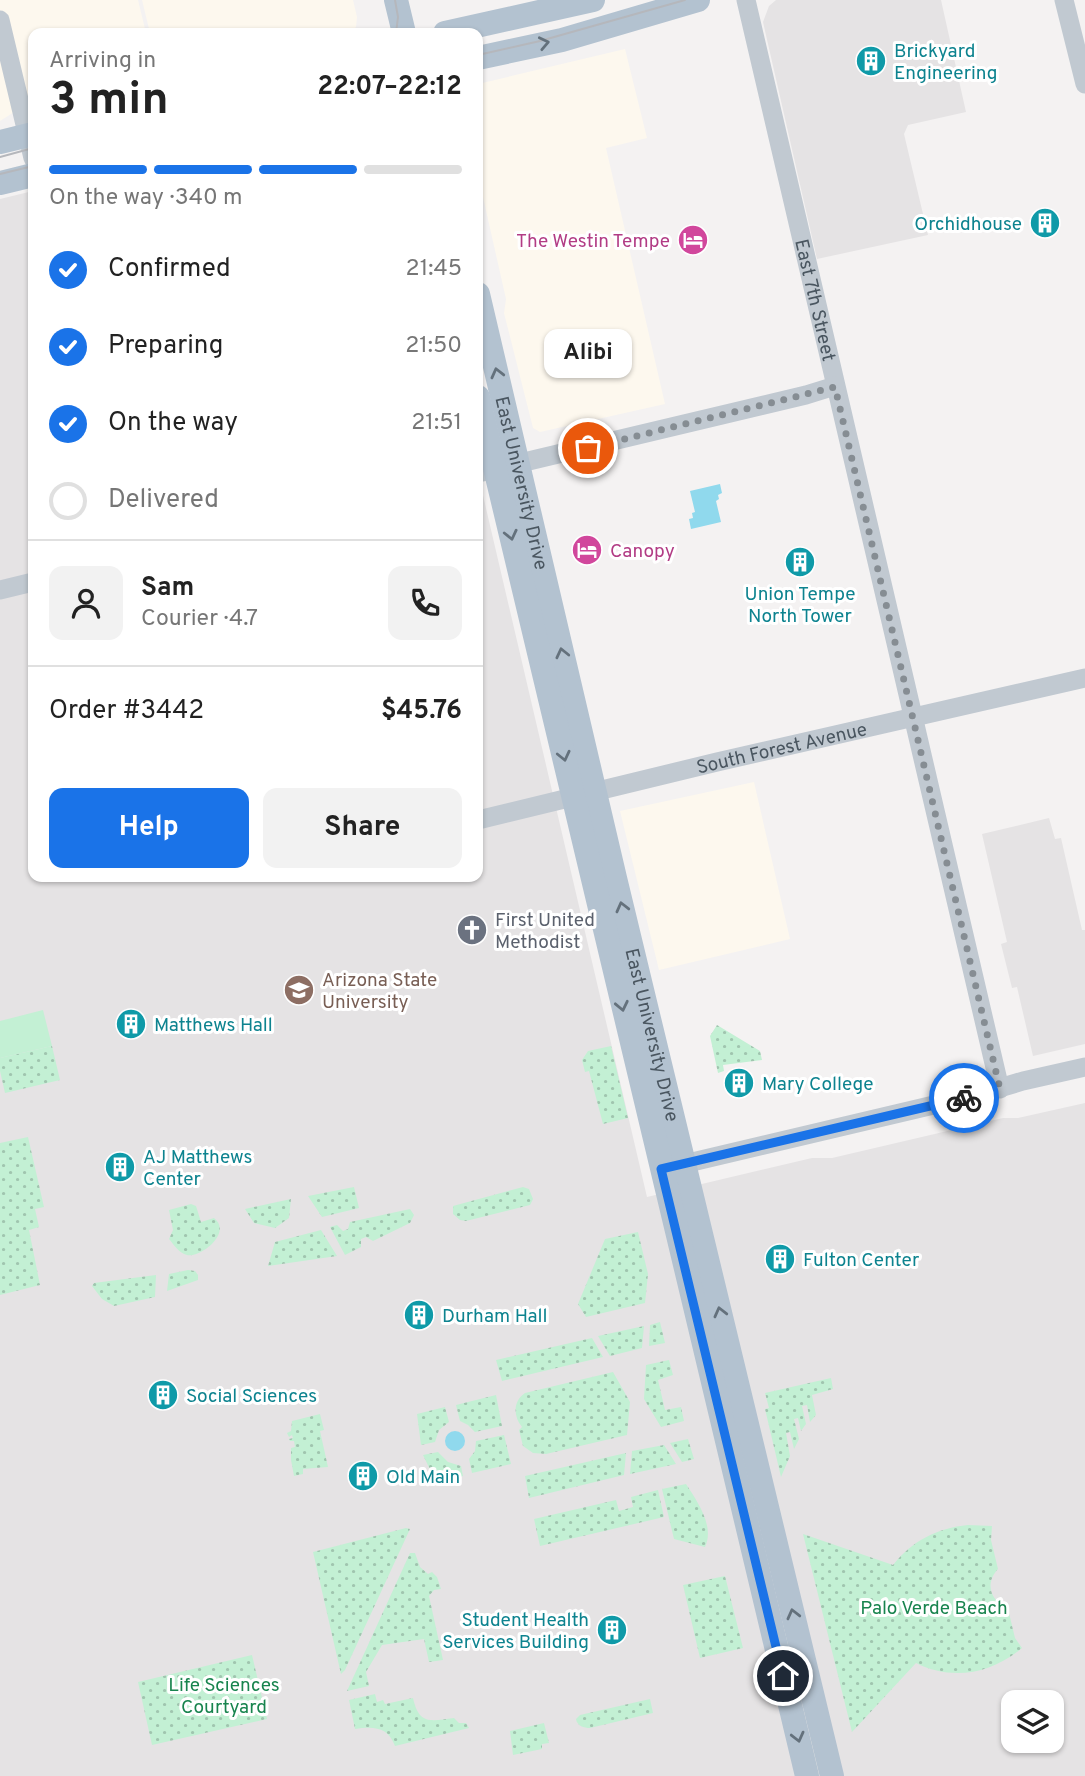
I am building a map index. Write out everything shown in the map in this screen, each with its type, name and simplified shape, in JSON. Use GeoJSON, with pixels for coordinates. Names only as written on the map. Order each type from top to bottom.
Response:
{"type":"FeatureCollection","features":[{"type":"Feature","properties":{"kind":"main road"},"geometry":{"type":"LineString","coordinates":[[396,0],[403,28]]}},
{"type":"Feature","properties":{"kind":"main road"},"geometry":{"type":"LineString","coordinates":[[467,28],[593,0]]}},
{"type":"Feature","properties":{"kind":"main road"},"geometry":{"type":"LineString","coordinates":[[483,57],[562,40],[698,0]]}},
{"type":"Feature","properties":{"kind":"main road"},"geometry":{"type":"LineString","coordinates":[[0,142],[28,142]]}},
{"type":"Feature","properties":{"kind":"main road"},"geometry":{"type":"LineString","coordinates":[[0,183],[28,176]]}},
{"type":"Feature","properties":{"kind":"main road","name":"East University Drive"},"geometry":{"type":"LineString","coordinates":[[483,340],[497,469]]}},
{"type":"Feature","properties":{"kind":"main road","name":"East University Drive"},"geometry":{"type":"LineString","coordinates":[[483,416],[584,794],[724,1382],[807,1776]]}},
{"type":"Feature","properties":{"kind":"main road","name":"East University Drive"},"geometry":{"type":"LineString","coordinates":[[724,1382],[832,1776]]}},
{"type":"Feature","properties":{"kind":"street","name":"East 7th Street"},"geometry":{"type":"LineString","coordinates":[[746,0],[1000,1089]]}},
{"type":"Feature","properties":{"kind":"street"},"geometry":{"type":"LineString","coordinates":[[1064,0],[1085,84]]}},
{"type":"Feature","properties":{"kind":"street"},"geometry":{"type":"LineString","coordinates":[[0,20],[28,127]]}},
{"type":"Feature","properties":{"kind":"street"},"geometry":{"type":"LineString","coordinates":[[497,469],[835,387]]}},
{"type":"Feature","properties":{"kind":"street"},"geometry":{"type":"LineString","coordinates":[[0,590],[28,583]]}},
{"type":"Feature","properties":{"kind":"street","name":"South Forest Avenue"},"geometry":{"type":"LineString","coordinates":[[483,819],[1085,678]]}},
{"type":"Feature","properties":{"kind":"street"},"geometry":{"type":"LineString","coordinates":[[672,1167],[1085,1067]]}},
{"type":"Feature","properties":{"kind":"shaded area"},"geometry":{"type":"Polygon","coordinates":[[[0,0],[138,0],[145,28],[28,28],[28,103],[0,121],[0,0]]]}},
{"type":"Feature","properties":{"kind":"shaded area"},"geometry":{"type":"Polygon","coordinates":[[[142,0],[353,0],[357,17],[355,28],[149,28],[142,0]]]}},
{"type":"Feature","properties":{"kind":"shaded area"},"geometry":{"type":"Polygon","coordinates":[[[776,0],[941,0],[966,112],[908,125],[904,134],[928,235],[817,259],[763,22],[769,6],[776,0]]]}},
{"type":"Feature","properties":{"kind":"shaded area"},"geometry":{"type":"Polygon","coordinates":[[[625,49],[647,138],[606,148],[665,404],[540,432],[533,428],[504,313],[506,299],[483,197],[483,83],[625,49]]]}},
{"type":"Feature","properties":{"kind":"shaded area","name":"Arizona State University"},"geometry":{"type":"Polygon","coordinates":[[[28,192],[28,882],[483,882],[483,495],[647,1197],[812,1158],[832,1158],[1003,1118],[1018,1118],[1085,1103],[1085,1776],[0,1776],[0,199],[28,192]]]}},
{"type":"Feature","properties":{"kind":"shaded area"},"geometry":{"type":"Polygon","coordinates":[[[754,782],[790,939],[659,970],[620,811],[754,782]]]}},
{"type":"Feature","properties":{"kind":"shaded area"},"geometry":{"type":"Polygon","coordinates":[[[1049,818],[1055,839],[1061,838],[1082,930],[1085,930],[1085,1044],[1033,1056],[1017,987],[1012,988],[1001,944],[1007,942],[982,834],[1049,818]]]}},
{"type":"Feature","properties":{"kind":"green space"},"geometry":{"type":"Polygon","coordinates":[[[43,1010],[52,1046],[0,1058],[0,1021],[43,1010]]]}},
{"type":"Feature","properties":{"kind":"green space"},"geometry":{"type":"Polygon","coordinates":[[[717,1025],[760,1051],[762,1060],[723,1065],[724,1071],[718,1073],[710,1036],[717,1025]]]}},
{"type":"Feature","properties":{"kind":"green space"},"geometry":{"type":"Polygon","coordinates":[[[52,1046],[60,1080],[5,1093],[0,1058],[52,1046]]]}},
{"type":"Feature","properties":{"kind":"green space"},"geometry":{"type":"Polygon","coordinates":[[[611,1046],[628,1118],[603,1124],[589,1071],[585,1072],[582,1060],[588,1051],[611,1046]]]}},
{"type":"Feature","properties":{"kind":"green space"},"geometry":{"type":"Polygon","coordinates":[[[28,1137],[44,1207],[35,1209],[39,1227],[29,1230],[40,1285],[0,1295],[0,1143],[28,1137]]]}},
{"type":"Feature","properties":{"kind":"green space"},"geometry":{"type":"Polygon","coordinates":[[[354,1187],[359,1208],[322,1217],[308,1196],[354,1187]]]}},
{"type":"Feature","properties":{"kind":"green space"},"geometry":{"type":"Polygon","coordinates":[[[523,1187],[529,1189],[533,1199],[530,1205],[466,1221],[453,1214],[453,1206],[523,1187]]]}},
{"type":"Feature","properties":{"kind":"green space"},"geometry":{"type":"Polygon","coordinates":[[[291,1199],[289,1218],[275,1228],[254,1223],[245,1209],[291,1199]]]}},
{"type":"Feature","properties":{"kind":"green space"},"geometry":{"type":"Polygon","coordinates":[[[191,1204],[196,1206],[201,1222],[214,1218],[220,1231],[206,1249],[187,1255],[179,1251],[169,1239],[173,1230],[169,1210],[191,1204]]]}},
{"type":"Feature","properties":{"kind":"green space"},"geometry":{"type":"Polygon","coordinates":[[[410,1209],[414,1215],[410,1223],[373,1241],[366,1237],[361,1239],[361,1247],[345,1255],[330,1227],[337,1225],[343,1231],[348,1229],[350,1222],[410,1209]]]}},
{"type":"Feature","properties":{"kind":"green space"},"geometry":{"type":"Polygon","coordinates":[[[321,1230],[337,1256],[268,1266],[275,1242],[321,1230]]]}},
{"type":"Feature","properties":{"kind":"green space"},"geometry":{"type":"Polygon","coordinates":[[[638,1232],[648,1274],[645,1303],[586,1317],[578,1304],[605,1239],[638,1232]]]}},
{"type":"Feature","properties":{"kind":"green space"},"geometry":{"type":"Polygon","coordinates":[[[195,1271],[198,1280],[167,1291],[169,1274],[195,1271]]]}},
{"type":"Feature","properties":{"kind":"green space"},"geometry":{"type":"Polygon","coordinates":[[[156,1275],[155,1297],[114,1306],[102,1299],[92,1286],[94,1283],[156,1275]]]}},
{"type":"Feature","properties":{"kind":"green space"},"geometry":{"type":"Polygon","coordinates":[[[660,1322],[665,1343],[649,1346],[650,1325],[660,1322]]]}},
{"type":"Feature","properties":{"kind":"green space"},"geometry":{"type":"Polygon","coordinates":[[[644,1326],[642,1348],[610,1356],[598,1336],[644,1326]]]}},
{"type":"Feature","properties":{"kind":"green space"},"geometry":{"type":"Polygon","coordinates":[[[592,1338],[603,1357],[502,1381],[496,1360],[592,1338]]]}},
{"type":"Feature","properties":{"kind":"green space"},"geometry":{"type":"Polygon","coordinates":[[[669,1360],[673,1375],[658,1380],[665,1410],[681,1407],[684,1421],[661,1427],[644,1399],[646,1365],[669,1360]]]}},
{"type":"Feature","properties":{"kind":"green space"},"geometry":{"type":"Polygon","coordinates":[[[613,1372],[630,1402],[627,1435],[546,1454],[533,1453],[523,1446],[519,1430],[522,1427],[516,1409],[521,1396],[613,1372]]]}},
{"type":"Feature","properties":{"kind":"green space"},"geometry":{"type":"Polygon","coordinates":[[[831,1378],[833,1389],[812,1395],[816,1415],[810,1422],[807,1405],[802,1406],[806,1424],[801,1431],[798,1418],[794,1419],[799,1439],[794,1449],[790,1432],[786,1433],[790,1456],[781,1477],[765,1409],[769,1408],[765,1393],[831,1378]]]}},
{"type":"Feature","properties":{"kind":"green space"},"geometry":{"type":"Polygon","coordinates":[[[496,1395],[502,1426],[475,1432],[460,1421],[456,1405],[496,1395]]]}},
{"type":"Feature","properties":{"kind":"green space"},"geometry":{"type":"Polygon","coordinates":[[[445,1407],[449,1422],[439,1430],[435,1442],[421,1445],[417,1414],[445,1407]]]}},
{"type":"Feature","properties":{"kind":"green space"},"geometry":{"type":"Polygon","coordinates":[[[320,1414],[324,1430],[320,1431],[328,1467],[303,1469],[303,1474],[294,1476],[291,1448],[295,1447],[294,1441],[289,1439],[293,1438],[292,1435],[289,1437],[287,1433],[291,1431],[292,1421],[320,1414]]]}},
{"type":"Feature","properties":{"kind":"green space"},"geometry":{"type":"Polygon","coordinates":[[[504,1435],[511,1464],[472,1473],[469,1459],[475,1451],[476,1441],[504,1435]]]}},
{"type":"Feature","properties":{"kind":"green space"},"geometry":{"type":"Polygon","coordinates":[[[688,1439],[694,1459],[682,1462],[670,1443],[688,1439]]]}},
{"type":"Feature","properties":{"kind":"green space"},"geometry":{"type":"Polygon","coordinates":[[[664,1445],[676,1464],[630,1474],[632,1451],[664,1445]]]}},
{"type":"Feature","properties":{"kind":"green space"},"geometry":{"type":"Polygon","coordinates":[[[438,1452],[448,1462],[461,1466],[463,1476],[436,1482],[423,1455],[438,1452]]]}},
{"type":"Feature","properties":{"kind":"green space"},"geometry":{"type":"Polygon","coordinates":[[[626,1453],[624,1475],[529,1498],[525,1476],[626,1453]]]}},
{"type":"Feature","properties":{"kind":"green space"},"geometry":{"type":"Polygon","coordinates":[[[686,1484],[706,1522],[708,1539],[705,1547],[674,1539],[662,1489],[686,1484]]]}},
{"type":"Feature","properties":{"kind":"green space"},"geometry":{"type":"Polygon","coordinates":[[[658,1490],[664,1517],[540,1546],[534,1519],[616,1500],[619,1511],[633,1507],[631,1497],[658,1490]]]}},
{"type":"Feature","properties":{"kind":"green space","name":"Palo Verde Beach"},"geometry":{"type":"Polygon","coordinates":[[[968,1525],[992,1526],[991,1540],[998,1569],[991,1580],[991,1592],[1002,1606],[1008,1609],[1015,1638],[1022,1648],[997,1664],[971,1672],[943,1672],[916,1663],[852,1732],[803,1534],[893,1565],[908,1549],[926,1537],[946,1529],[968,1525]]]}},
{"type":"Feature","properties":{"kind":"green space"},"geometry":{"type":"Polygon","coordinates":[[[410,1529],[341,1674],[313,1552],[410,1529]]]}},
{"type":"Feature","properties":{"kind":"green space"},"geometry":{"type":"Polygon","coordinates":[[[410,1553],[415,1553],[420,1567],[437,1577],[441,1589],[434,1590],[429,1596],[443,1660],[429,1662],[424,1639],[382,1645],[366,1672],[369,1686],[347,1691],[410,1553]]]}},
{"type":"Feature","properties":{"kind":"green space"},"geometry":{"type":"Polygon","coordinates":[[[725,1576],[743,1648],[700,1658],[683,1585],[725,1576]]]}},
{"type":"Feature","properties":{"kind":"green space","name":"Life Sciences Courtyard"},"geometry":{"type":"Polygon","coordinates":[[[252,1655],[267,1719],[152,1745],[138,1682],[252,1655]]]}},
{"type":"Feature","properties":{"kind":"green space"},"geometry":{"type":"Polygon","coordinates":[[[375,1694],[377,1702],[383,1700],[385,1704],[413,1698],[422,1717],[432,1720],[454,1718],[459,1723],[466,1723],[469,1728],[395,1746],[380,1729],[355,1729],[349,1700],[375,1694]]]}},
{"type":"Feature","properties":{"kind":"green space"},"geometry":{"type":"Polygon","coordinates":[[[650,1699],[653,1713],[590,1728],[581,1726],[576,1719],[580,1715],[650,1699]]]}},
{"type":"Feature","properties":{"kind":"green space"},"geometry":{"type":"Polygon","coordinates":[[[544,1723],[549,1743],[542,1744],[542,1749],[513,1755],[510,1731],[544,1723]]]}},
{"type":"Feature","properties":{"kind":"water"},"geometry":{"type":"Polygon","coordinates":[[[720,484],[722,493],[716,501],[721,522],[691,529],[689,519],[693,518],[692,513],[695,512],[690,491],[720,484]]]}},
{"type":"Feature","properties":{"kind":"water"},"geometry":{"type":"Polygon","coordinates":[[[455,1431],[462,1434],[465,1441],[462,1448],[455,1451],[448,1448],[445,1441],[448,1434],[455,1431]]]}},
{"type":"Feature","properties":{"kind":"tram line"},"geometry":{"type":"LineString","coordinates":[[395,0],[397,28]]}},
{"type":"Feature","properties":{"kind":"tram line"},"geometry":{"type":"LineString","coordinates":[[483,54],[540,41],[685,0]]}},
{"type":"Feature","properties":{"kind":"tram line"},"geometry":{"type":"LineString","coordinates":[[0,157],[28,149]]}},
{"type":"Feature","properties":{"kind":"tram line"},"geometry":{"type":"LineString","coordinates":[[0,174],[28,167]]}},
{"type":"Feature","properties":{"kind":"way so far"},"geometry":{"type":"LineString","coordinates":[[588,448],[835,387],[1000,1089],[964,1098]]}},
{"type":"Feature","properties":{"kind":"place","name":"Brickyard Engineering"},"geometry":{"type":"Point","coordinates":[871,61]}},
{"type":"Feature","properties":{"kind":"place","name":"Orchidhouse"},"geometry":{"type":"Point","coordinates":[1045,223]}},
{"type":"Feature","properties":{"kind":"place","name":"The Westin Tempe"},"geometry":{"type":"Point","coordinates":[693,240]}},
{"type":"Feature","properties":{"kind":"place","name":"Alibi"},"geometry":{"type":"Point","coordinates":[588,448]}},
{"type":"Feature","properties":{"kind":"place","name":"Canopy"},"geometry":{"type":"Point","coordinates":[587,550]}},
{"type":"Feature","properties":{"kind":"place","name":"Union Tempe North Tower"},"geometry":{"type":"Point","coordinates":[800,562]}},
{"type":"Feature","properties":{"kind":"place","name":"First United Methodist"},"geometry":{"type":"Point","coordinates":[472,930]}},
{"type":"Feature","properties":{"kind":"place","name":"Arizona State University"},"geometry":{"type":"Point","coordinates":[299,990]}},
{"type":"Feature","properties":{"kind":"place","name":"Matthews Hall"},"geometry":{"type":"Point","coordinates":[131,1024]}},
{"type":"Feature","properties":{"kind":"place","name":"Mary College"},"geometry":{"type":"Point","coordinates":[739,1083]}},
{"type":"Feature","properties":{"kind":"place","name":"AJ Matthews Center"},"geometry":{"type":"Point","coordinates":[120,1167]}},
{"type":"Feature","properties":{"kind":"place","name":"Fulton Center"},"geometry":{"type":"Point","coordinates":[780,1259]}},
{"type":"Feature","properties":{"kind":"place","name":"Durham Hall"},"geometry":{"type":"Point","coordinates":[419,1315]}},
{"type":"Feature","properties":{"kind":"place","name":"Social Sciences"},"geometry":{"type":"Point","coordinates":[163,1395]}},
{"type":"Feature","properties":{"kind":"place","name":"Old Main"},"geometry":{"type":"Point","coordinates":[363,1476]}},
{"type":"Feature","properties":{"kind":"place","name":"Student Health Services Building"},"geometry":{"type":"Point","coordinates":[612,1630]}},
{"type":"Feature","properties":{"kind":"route"},"geometry":{"type":"LineString","coordinates":[[783,1676],[661,1169],[964,1098]]}}]}
